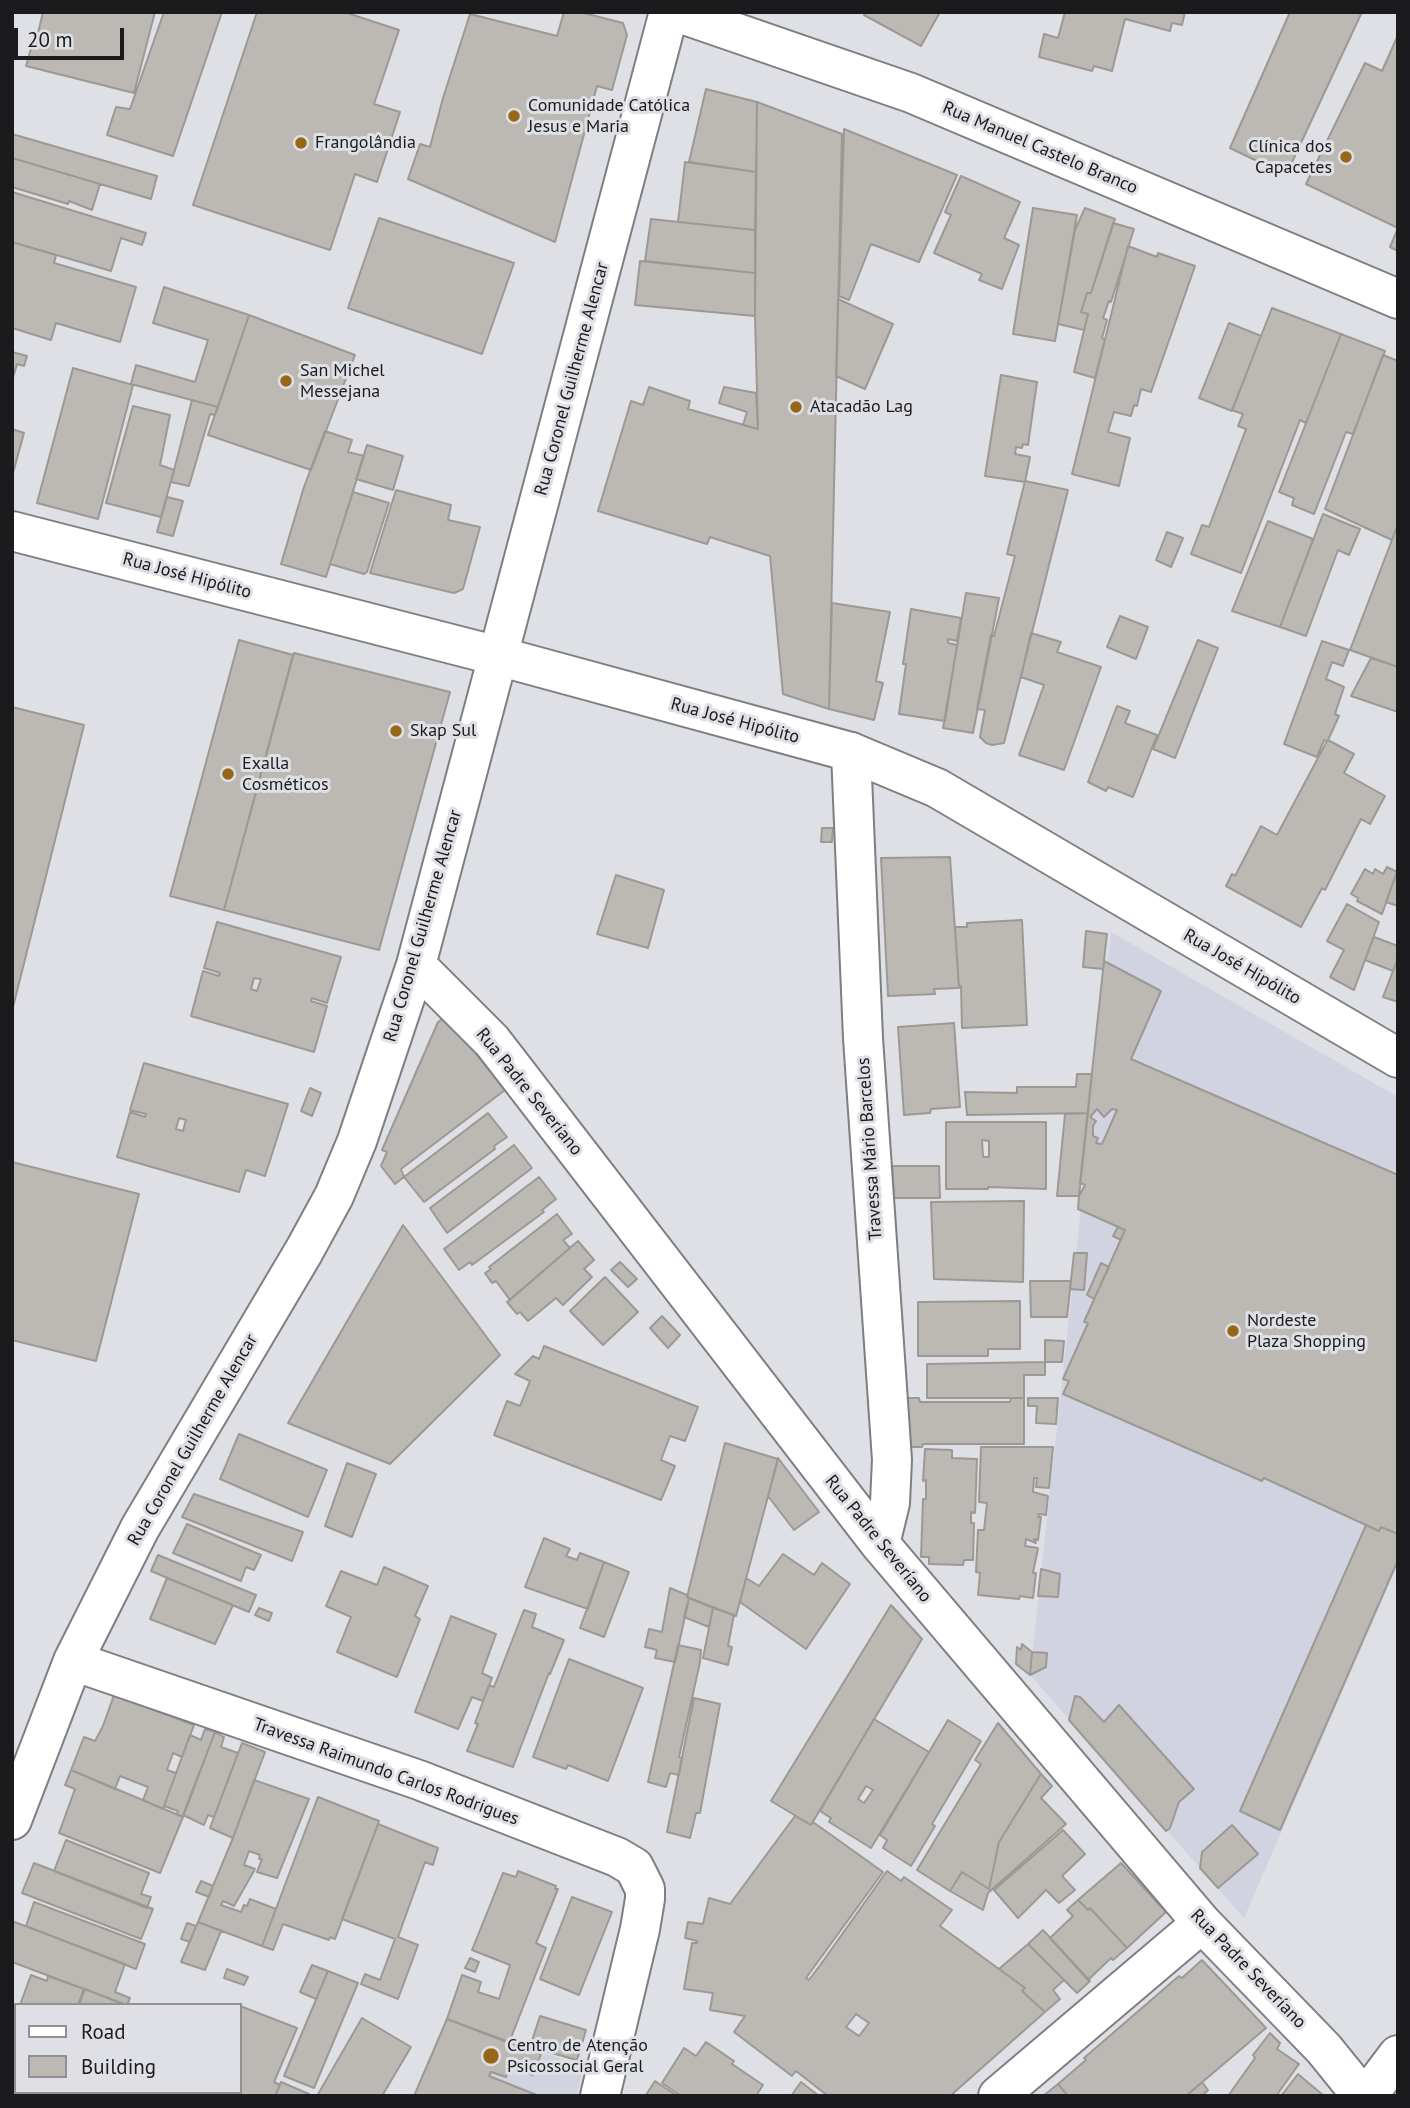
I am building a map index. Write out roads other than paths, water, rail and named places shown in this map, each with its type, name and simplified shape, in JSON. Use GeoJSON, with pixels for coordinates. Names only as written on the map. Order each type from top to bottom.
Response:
{"type":"FeatureCollection","features":[{"type":"Feature","properties":{"kind":"street","name":"Rua Coronel Guilherme Alencar"},"geometry":{"type":"LineString","coordinates":[[12,1820],[73,1661],[140,1528],[304,1251],[334,1196],[357,1141],[416,965],[669,12]]}},
{"type":"Feature","properties":{"kind":"street","name":"Rua Manuel Castelo Branco"},"geometry":{"type":"LineString","coordinates":[[676,12],[911,93],[1398,299]]}},
{"type":"Feature","properties":{"kind":"street","name":"Rua José Hipólito"},"geometry":{"type":"LineString","coordinates":[[12,531],[498,656],[851,752],[937,788],[1398,1058]]}},
{"type":"Feature","properties":{"kind":"street","name":"Travessa Mário Barcelos"},"geometry":{"type":"LineString","coordinates":[[851,752],[863,1038],[892,1460],[890,1503],[880,1544]]}},
{"type":"Feature","properties":{"kind":"street","name":"Rua Padre Severíano"},"geometry":{"type":"LineString","coordinates":[[416,965],[492,1041],[880,1544],[1202,1923],[1324,2049],[1364,2096]]}},
{"type":"Feature","properties":{"kind":"street","name":"Travessa Raimundo Carlos Rodrigues"},"geometry":{"type":"LineString","coordinates":[[73,1661],[419,1780],[617,1857],[634,1867],[645,1889],[640,1929],[600,2096]]}},
{"type":"Feature","properties":{"kind":"street"},"geometry":{"type":"LineString","coordinates":[[998,2096],[1202,1923]]}},
{"type":"Feature","properties":{"kind":"street"},"geometry":{"type":"LineString","coordinates":[[1364,2096],[1398,2055]]}},
{"type":"Feature","properties":{"kind":"place","name":"Comunidade Católica Jesus e Maria"},"geometry":{"type":"Point","coordinates":[514,116]}},
{"type":"Feature","properties":{"kind":"place","name":"Frangolândia"},"geometry":{"type":"Point","coordinates":[301,143]}},
{"type":"Feature","properties":{"kind":"place","name":"Clínica dos Capacetes"},"geometry":{"type":"Point","coordinates":[1346,157]}},
{"type":"Feature","properties":{"kind":"place","name":"San Michel Messejana"},"geometry":{"type":"Point","coordinates":[286,381]}},
{"type":"Feature","properties":{"kind":"place","name":"Atacadão Lag"},"geometry":{"type":"Point","coordinates":[796,407]}},
{"type":"Feature","properties":{"kind":"place","name":"Skap Sul"},"geometry":{"type":"Point","coordinates":[396,731]}},
{"type":"Feature","properties":{"kind":"place","name":"Exalla Cosméticos"},"geometry":{"type":"Point","coordinates":[228,774]}},
{"type":"Feature","properties":{"kind":"place","name":"Nordeste Plaza Shopping"},"geometry":{"type":"Point","coordinates":[1233,1331]}},
{"type":"Feature","properties":{"kind":"place","name":"Centro de Atenção Psicossocial Geral"},"geometry":{"type":"Point","coordinates":[491,2056]}}]}
